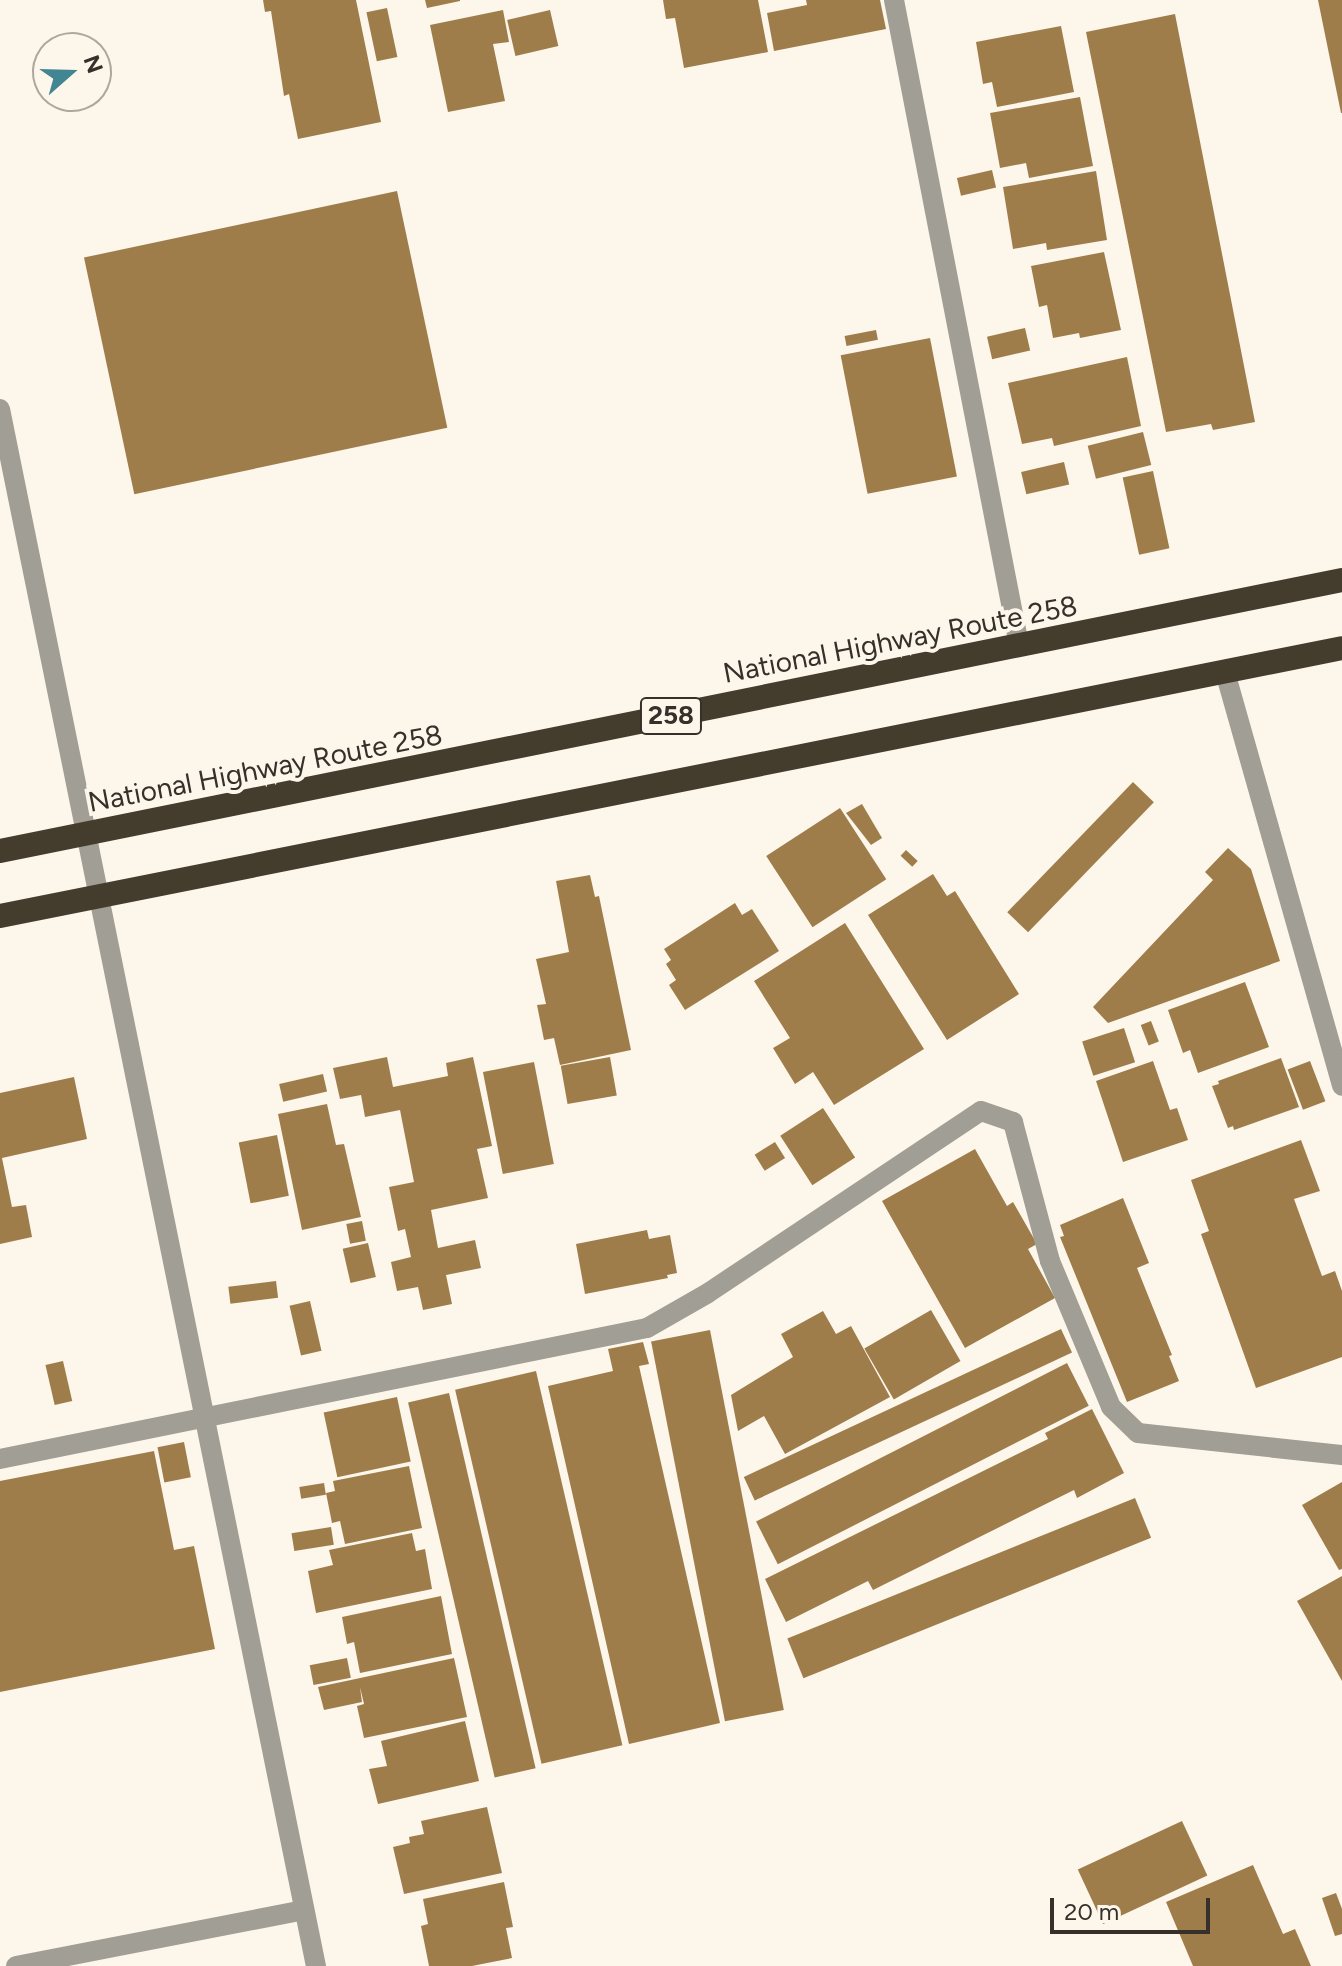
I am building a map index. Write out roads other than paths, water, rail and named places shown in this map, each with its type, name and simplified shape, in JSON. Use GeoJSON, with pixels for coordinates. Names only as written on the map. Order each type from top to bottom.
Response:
{"type":"FeatureCollection","features":[{"type":"Feature","properties":{"kind":"highway","name":"National Highway Route 258"},"geometry":{"type":"LineString","coordinates":[[0,851],[1342,580]]}},
{"type":"Feature","properties":{"kind":"highway","name":"258"},"geometry":{"type":"LineString","coordinates":[[0,916],[1342,648]]}},
{"type":"Feature","properties":{"kind":"street"},"geometry":{"type":"LineString","coordinates":[[894,0],[1019,645]]}},
{"type":"Feature","properties":{"kind":"street"},"geometry":{"type":"LineString","coordinates":[[0,409],[316,1966]]}},
{"type":"Feature","properties":{"kind":"street"},"geometry":{"type":"LineString","coordinates":[[1225,672],[1342,1086]]}},
{"type":"Feature","properties":{"kind":"street"},"geometry":{"type":"LineString","coordinates":[[0,1459],[647,1328],[708,1293],[981,1111],[1013,1122],[1050,1261],[1111,1407],[1138,1433],[1342,1455]]}},
{"type":"Feature","properties":{"kind":"street"},"geometry":{"type":"LineString","coordinates":[[16,1966],[304,1910]]}}]}
